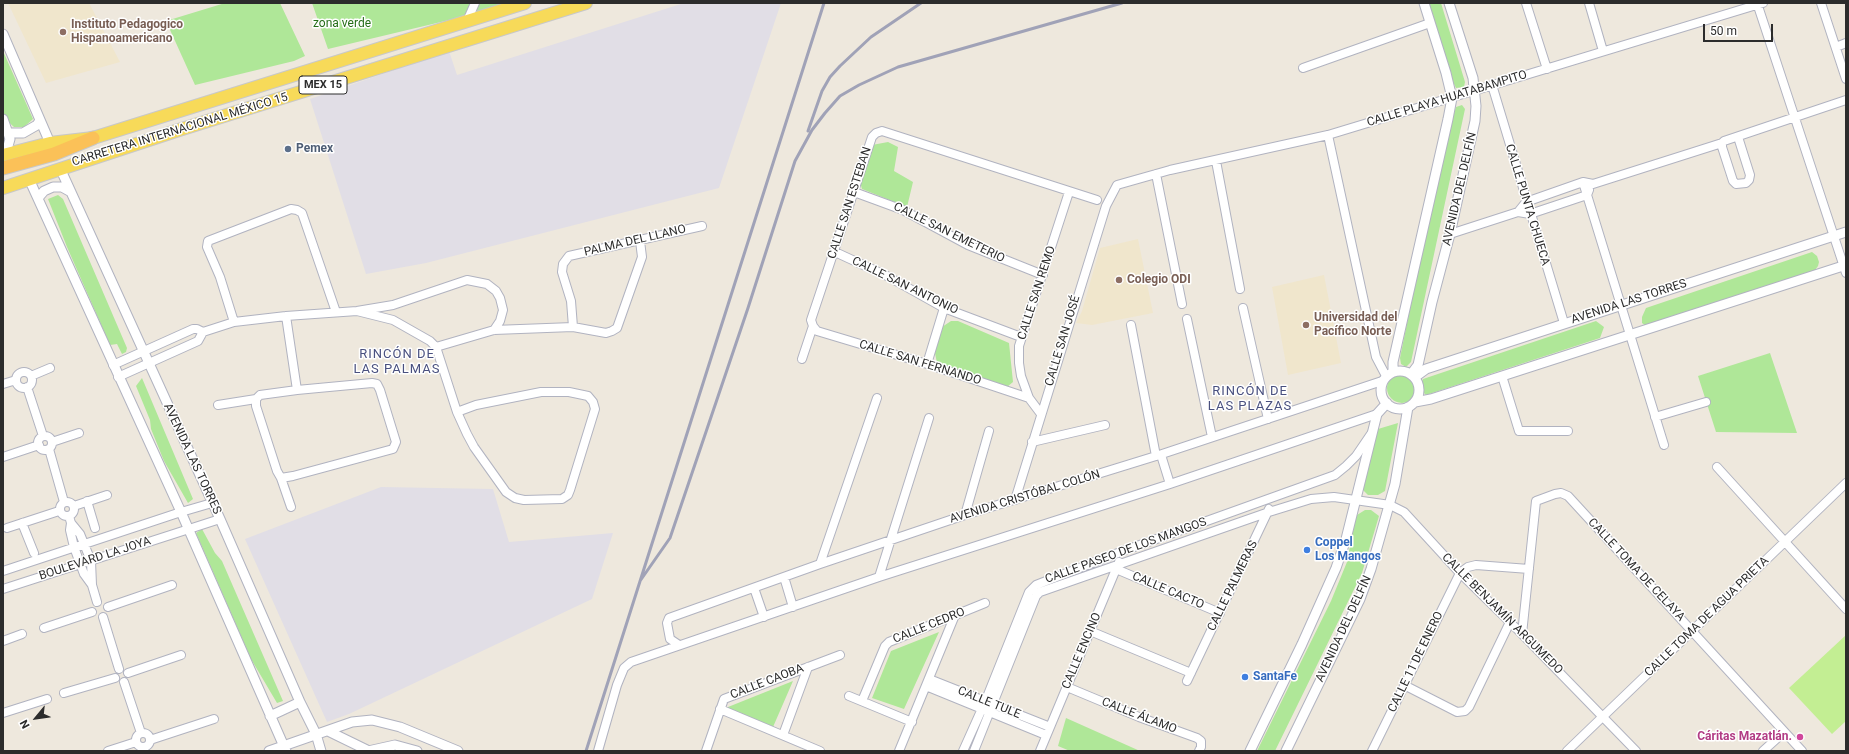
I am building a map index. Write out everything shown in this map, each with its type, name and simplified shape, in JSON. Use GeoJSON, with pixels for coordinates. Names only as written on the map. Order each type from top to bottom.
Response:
{"type":"FeatureCollection","features":[{"type":"Feature","properties":{"kind":"highway","name":"MEX 15"},"geometry":{"type":"LineString","coordinates":[[9,167],[54,154],[93,138]]}},
{"type":"Feature","properties":{"kind":"main road","name":"CARRETERA INTERNACIONAL MÉXICO 15"},"geometry":{"type":"LineString","coordinates":[[3,154],[50,143],[93,138],[525,3]]}},
{"type":"Feature","properties":{"kind":"main road","name":"CARRETERA INTERNACIONAL MÉXICO 15"},"geometry":{"type":"LineString","coordinates":[[3,188],[60,168],[586,3]]}},
{"type":"Feature","properties":{"kind":"street"},"geometry":{"type":"LineString","coordinates":[[467,21],[475,3]]}},
{"type":"Feature","properties":{"kind":"street"},"geometry":{"type":"LineString","coordinates":[[1424,3],[1446,73],[1452,98],[1394,362],[1387,376],[1381,395],[1387,403],[1395,408],[1412,405],[1845,268],[1794,118],[1759,4]]}},
{"type":"Feature","properties":{"kind":"street","name":"AVENIDA DEL DELFÍN"},"geometry":{"type":"LineString","coordinates":[[1413,375],[1418,365],[1432,302],[1450,234],[1475,121],[1475,90],[1469,63],[1450,3]]}},
{"type":"Feature","properties":{"kind":"street"},"geometry":{"type":"LineString","coordinates":[[1526,3],[1547,69]]}},
{"type":"Feature","properties":{"kind":"street"},"geometry":{"type":"LineString","coordinates":[[1589,3],[1603,51]]}},
{"type":"Feature","properties":{"kind":"street"},"geometry":{"type":"LineString","coordinates":[[1821,3],[1846,78]]}},
{"type":"Feature","properties":{"kind":"street","name":"CALLE PLAYA HUATABAMPITO"},"geometry":{"type":"LineString","coordinates":[[1116,184],[1328,135],[1759,4]]}},
{"type":"Feature","properties":{"kind":"street"},"geometry":{"type":"LineString","coordinates":[[1303,68],[1430,23]]}},
{"type":"Feature","properties":{"kind":"street"},"geometry":{"type":"LineString","coordinates":[[3,34],[50,143]]}},
{"type":"Feature","properties":{"kind":"street"},"geometry":{"type":"LineString","coordinates":[[1836,47],[1846,43]]}},
{"type":"Feature","properties":{"kind":"street","name":"CALLE PUNTA CHUECA"},"geometry":{"type":"LineString","coordinates":[[1492,85],[1564,324]]}},
{"type":"Feature","properties":{"kind":"street"},"geometry":{"type":"LineString","coordinates":[[1518,212],[1526,202],[1583,182],[1593,184],[1722,143],[1724,141],[1846,100]]}},
{"type":"Feature","properties":{"kind":"street"},"geometry":{"type":"LineString","coordinates":[[3,119],[9,133],[10,142],[3,154]]}},
{"type":"Feature","properties":{"kind":"street"},"geometry":{"type":"LineString","coordinates":[[9,133],[22,133],[37,125],[40,120]]}},
{"type":"Feature","properties":{"kind":"street","name":"CALLE SAN ESTEBAN"},"geometry":{"type":"LineString","coordinates":[[802,359],[813,326],[811,320],[835,252],[872,136],[876,133],[882,131],[1097,200]]}},
{"type":"Feature","properties":{"kind":"street"},"geometry":{"type":"LineString","coordinates":[[1328,135],[1376,357],[1387,376]]}},
{"type":"Feature","properties":{"kind":"street"},"geometry":{"type":"LineString","coordinates":[[1722,143],[1733,181],[1736,184],[1746,183],[1749,180],[1750,175],[1738,137]]}},
{"type":"Feature","properties":{"kind":"street"},"geometry":{"type":"LineString","coordinates":[[1216,161],[1240,289]]}},
{"type":"Feature","properties":{"kind":"street","name":"AVENIDA LAS TORRES"},"geometry":{"type":"LineString","coordinates":[[60,168],[148,364],[220,519],[300,702],[316,734],[321,751]]}},
{"type":"Feature","properties":{"kind":"street"},"geometry":{"type":"LineString","coordinates":[[1156,174],[1182,304]]}},
{"type":"Feature","properties":{"kind":"street"},"geometry":{"type":"LineString","coordinates":[[29,178],[118,377],[181,512],[285,749]]}},
{"type":"Feature","properties":{"kind":"street"},"geometry":{"type":"LineString","coordinates":[[1583,182],[1664,445]]}},
{"type":"Feature","properties":{"kind":"street","name":"CALLE SAN JOSÉ"},"geometry":{"type":"LineString","coordinates":[[1015,500],[1106,206],[1116,184]]}},
{"type":"Feature","properties":{"kind":"street"},"geometry":{"type":"LineString","coordinates":[[1450,234],[1518,212],[1530,214],[1587,195],[1593,184]]}},
{"type":"Feature","properties":{"kind":"street"},"geometry":{"type":"LineString","coordinates":[[38,198],[44,191],[53,187],[62,187],[71,192]]}},
{"type":"Feature","properties":{"kind":"street","name":"CALLE SAN EMETERIO"},"geometry":{"type":"LineString","coordinates":[[854,192],[903,210],[968,245],[1043,275]]}},
{"type":"Feature","properties":{"kind":"street","name":"CALLE SAN REMO"},"geometry":{"type":"LineString","coordinates":[[1041,414],[1029,398],[1019,363],[1019,352],[1021,337],[1043,275],[1069,192]]}},
{"type":"Feature","properties":{"kind":"street"},"geometry":{"type":"LineString","coordinates":[[234,322],[220,277],[207,247],[208,242],[291,209],[302,213],[336,312]]}},
{"type":"Feature","properties":{"kind":"street","name":"PALMA DEL LLANO"},"geometry":{"type":"LineString","coordinates":[[573,327],[571,301],[562,272],[563,264],[569,256],[702,226]]}},
{"type":"Feature","properties":{"kind":"street","name":"AVENIDA LAS TORRES"},"geometry":{"type":"LineString","coordinates":[[1413,375],[1426,369],[1846,232]]}},
{"type":"Feature","properties":{"kind":"street"},"geometry":{"type":"LineString","coordinates":[[436,347],[494,330],[573,327],[606,333],[612,331],[617,328],[642,257],[640,241]]}},
{"type":"Feature","properties":{"kind":"street","name":"CALLE SAN ANTONIO"},"geometry":{"type":"LineString","coordinates":[[835,252],[887,276],[944,308],[1021,337]]}},
{"type":"Feature","properties":{"kind":"street"},"geometry":{"type":"LineString","coordinates":[[118,377],[198,341],[203,332],[234,322],[286,316],[357,311],[393,305],[467,280],[487,284],[496,291],[500,298],[502,310],[500,321],[494,330]]}},
{"type":"Feature","properties":{"kind":"street"},"geometry":{"type":"LineString","coordinates":[[393,305],[390,312],[393,320]]}},
{"type":"Feature","properties":{"kind":"street"},"geometry":{"type":"LineString","coordinates":[[927,364],[944,308]]}},
{"type":"Feature","properties":{"kind":"street"},"geometry":{"type":"LineString","coordinates":[[1243,308],[1268,419]]}},
{"type":"Feature","properties":{"kind":"street"},"geometry":{"type":"LineString","coordinates":[[357,311],[393,320],[424,337],[436,347],[457,412],[474,447],[506,492],[515,498],[524,500],[562,499],[568,494],[595,408],[593,402],[588,396],[569,392],[541,392],[476,405],[457,412]]}},
{"type":"Feature","properties":{"kind":"street"},"geometry":{"type":"LineString","coordinates":[[286,316],[297,390]]}},
{"type":"Feature","properties":{"kind":"street"},"geometry":{"type":"LineString","coordinates":[[1187,319],[1212,437]]}},
{"type":"Feature","properties":{"kind":"street"},"geometry":{"type":"LineString","coordinates":[[1131,325],[1153,441],[1170,484]]}},
{"type":"Feature","properties":{"kind":"street","name":"CALLE SAN FERNANDO"},"geometry":{"type":"LineString","coordinates":[[813,326],[817,331],[927,364],[1029,398]]}},
{"type":"Feature","properties":{"kind":"street"},"geometry":{"type":"LineString","coordinates":[[113,365],[192,330],[197,329],[203,332]]}},
{"type":"Feature","properties":{"kind":"street"},"geometry":{"type":"LineString","coordinates":[[31,376],[50,368]]}},
{"type":"Feature","properties":{"kind":"street"},"geometry":{"type":"LineString","coordinates":[[1387,376],[1404,370],[1413,375],[1419,387],[1418,398],[1412,405]]}},
{"type":"Feature","properties":{"kind":"street"},"geometry":{"type":"LineString","coordinates":[[3,384],[16,380],[17,376],[24,371],[31,376]]}},
{"type":"Feature","properties":{"kind":"street"},"geometry":{"type":"LineString","coordinates":[[27,387],[32,380],[31,376]]}},
{"type":"Feature","properties":{"kind":"street","name":"AVENIDA CRISTÓBAL COLÓN"},"geometry":{"type":"LineString","coordinates":[[679,645],[670,639],[667,623],[669,618],[890,540],[965,515],[1159,455],[1268,419],[1387,376]]}},
{"type":"Feature","properties":{"kind":"street"},"geometry":{"type":"LineString","coordinates":[[1502,376],[1519,431],[1568,431]]}},
{"type":"Feature","properties":{"kind":"street"},"geometry":{"type":"LineString","coordinates":[[16,380],[20,386],[27,387]]}},
{"type":"Feature","properties":{"kind":"street"},"geometry":{"type":"LineString","coordinates":[[218,405],[256,399],[260,395],[297,390],[372,383],[377,384],[396,442],[393,449],[281,478]]}},
{"type":"Feature","properties":{"kind":"street"},"geometry":{"type":"LineString","coordinates":[[27,387],[43,436]]}},
{"type":"Feature","properties":{"kind":"street"},"geometry":{"type":"LineString","coordinates":[[820,564],[877,398]]}},
{"type":"Feature","properties":{"kind":"street"},"geometry":{"type":"LineString","coordinates":[[256,399],[258,413],[277,471],[291,507]]}},
{"type":"Feature","properties":{"kind":"street"},"geometry":{"type":"LineString","coordinates":[[1655,417],[1706,402]]}},
{"type":"Feature","properties":{"kind":"street"},"geometry":{"type":"LineString","coordinates":[[598,751],[624,668],[631,662],[879,577],[1170,484],[1376,414],[1387,403]]}},
{"type":"Feature","properties":{"kind":"street","name":"AVENIDA DEL DELFÍN"},"geometry":{"type":"LineString","coordinates":[[1286,751],[1360,599],[1371,569],[1390,505],[1412,405]]}},
{"type":"Feature","properties":{"kind":"street"},"geometry":{"type":"LineString","coordinates":[[1250,751],[1302,644],[1336,568],[1356,500],[1376,414]]}},
{"type":"Feature","properties":{"kind":"street"},"geometry":{"type":"LineString","coordinates":[[879,577],[929,418]]}},
{"type":"Feature","properties":{"kind":"street"},"geometry":{"type":"LineString","coordinates":[[1032,442],[1105,425]]}},
{"type":"Feature","properties":{"kind":"street"},"geometry":{"type":"LineString","coordinates":[[965,515],[989,431]]}},
{"type":"Feature","properties":{"kind":"street"},"geometry":{"type":"LineString","coordinates":[[52,442],[79,433]]}},
{"type":"Feature","properties":{"kind":"street","name":"CALLE PASEO DE LOS MANGOS"},"geometry":{"type":"LineString","coordinates":[[974,751],[987,707],[1029,592],[1036,585],[1123,551],[1335,475],[1356,456],[1372,433]]}},
{"type":"Feature","properties":{"kind":"street"},"geometry":{"type":"LineString","coordinates":[[43,436],[50,438],[52,442]]}},
{"type":"Feature","properties":{"kind":"street"},"geometry":{"type":"LineString","coordinates":[[39,446],[39,441],[43,436]]}},
{"type":"Feature","properties":{"kind":"street"},"geometry":{"type":"LineString","coordinates":[[48,450],[52,446],[52,442]]}},
{"type":"Feature","properties":{"kind":"street"},"geometry":{"type":"LineString","coordinates":[[39,446],[41,449],[48,450]]}},
{"type":"Feature","properties":{"kind":"street"},"geometry":{"type":"LineString","coordinates":[[3,457],[39,446]]}},
{"type":"Feature","properties":{"kind":"street"},"geometry":{"type":"LineString","coordinates":[[48,450],[64,502]]}},
{"type":"Feature","properties":{"kind":"street"},"geometry":{"type":"LineString","coordinates":[[1717,467],[1846,609]]}},
{"type":"Feature","properties":{"kind":"street","name":"CALLE TOMA DE AGUA PRIETA"},"geometry":{"type":"LineString","coordinates":[[1567,751],[1846,483]]}},
{"type":"Feature","properties":{"kind":"street"},"geometry":{"type":"LineString","coordinates":[[74,506],[107,494]]}},
{"type":"Feature","properties":{"kind":"street","name":"CALLE TOMA DE CELAYA"},"geometry":{"type":"LineString","coordinates":[[1529,569],[1536,501],[1555,494],[1568,496],[1802,751]]}},
{"type":"Feature","properties":{"kind":"street","name":"CALLE PASEO DE LOS MANGOS"},"geometry":{"type":"LineString","coordinates":[[963,751],[987,707],[1036,596],[1040,592],[1269,512],[1311,499],[1334,497],[1356,500]]}},
{"type":"Feature","properties":{"kind":"street","name":"CALLE PALMERAS"},"geometry":{"type":"LineString","coordinates":[[1187,680],[1269,512],[1271,499]]}},
{"type":"Feature","properties":{"kind":"street","name":"CALLE BENJAMÍN ARGUMEDO"},"geometry":{"type":"LineString","coordinates":[[1356,500],[1390,505],[1404,512],[1460,573],[1636,751]]}},
{"type":"Feature","properties":{"kind":"street"},"geometry":{"type":"LineString","coordinates":[[88,501],[95,528]]}},
{"type":"Feature","properties":{"kind":"street"},"geometry":{"type":"LineString","coordinates":[[64,502],[69,502],[74,506]]}},
{"type":"Feature","properties":{"kind":"street"},"geometry":{"type":"LineString","coordinates":[[64,502],[61,504],[60,511],[64,516],[70,519],[80,534],[91,561],[92,585],[97,602]]}},
{"type":"Feature","properties":{"kind":"street","name":"BOULEVARD LA JOYA"},"geometry":{"type":"LineString","coordinates":[[3,571],[212,503]]}},
{"type":"Feature","properties":{"kind":"street"},"geometry":{"type":"LineString","coordinates":[[74,506],[70,519],[70,530],[80,565],[92,585]]}},
{"type":"Feature","properties":{"kind":"street"},"geometry":{"type":"LineString","coordinates":[[8,528],[60,511]]}},
{"type":"Feature","properties":{"kind":"street","name":"BOULEVARD LA JOYA"},"geometry":{"type":"LineString","coordinates":[[3,589],[80,565],[188,528],[220,519]]}},
{"type":"Feature","properties":{"kind":"street"},"geometry":{"type":"LineString","coordinates":[[22,523],[34,553]]}},
{"type":"Feature","properties":{"kind":"street","name":"CALLE ENCINO"},"geometry":{"type":"LineString","coordinates":[[1040,751],[1123,551]]}},
{"type":"Feature","properties":{"kind":"street"},"geometry":{"type":"LineString","coordinates":[[1460,573],[1468,567],[1476,565],[1529,569],[1522,634]]}},
{"type":"Feature","properties":{"kind":"street","name":"CALLE CACTO"},"geometry":{"type":"LineString","coordinates":[[1117,566],[1220,613]]}},
{"type":"Feature","properties":{"kind":"street","name":"CALLE 11 DE ENERO"},"geometry":{"type":"LineString","coordinates":[[1372,751],[1460,573]]}},
{"type":"Feature","properties":{"kind":"street"},"geometry":{"type":"LineString","coordinates":[[784,577],[794,607]]}},
{"type":"Feature","properties":{"kind":"street"},"geometry":{"type":"LineString","coordinates":[[108,606],[172,585]]}},
{"type":"Feature","properties":{"kind":"street"},"geometry":{"type":"LineString","coordinates":[[754,588],[764,617]]}},
{"type":"Feature","properties":{"kind":"street"},"geometry":{"type":"LineString","coordinates":[[97,602],[101,601],[108,606]]}},
{"type":"Feature","properties":{"kind":"street"},"geometry":{"type":"LineString","coordinates":[[92,612],[94,604],[97,602]]}},
{"type":"Feature","properties":{"kind":"street","name":"CALLE CEDRO"},"geometry":{"type":"LineString","coordinates":[[862,701],[885,646],[889,642],[985,603]]}},
{"type":"Feature","properties":{"kind":"street"},"geometry":{"type":"LineString","coordinates":[[103,617],[106,614],[108,606]]}},
{"type":"Feature","properties":{"kind":"street"},"geometry":{"type":"LineString","coordinates":[[92,612],[95,615],[103,617]]}},
{"type":"Feature","properties":{"kind":"street"},"geometry":{"type":"LineString","coordinates":[[44,628],[92,612]]}},
{"type":"Feature","properties":{"kind":"street"},"geometry":{"type":"LineString","coordinates":[[899,751],[955,615]]}},
{"type":"Feature","properties":{"kind":"street"},"geometry":{"type":"LineString","coordinates":[[103,617],[119,669]]}},
{"type":"Feature","properties":{"kind":"street"},"geometry":{"type":"LineString","coordinates":[[1404,685],[1457,712],[1465,711],[1469,707],[1510,622]]}},
{"type":"Feature","properties":{"kind":"street"},"geometry":{"type":"LineString","coordinates":[[1090,631],[1191,673]]}},
{"type":"Feature","properties":{"kind":"street"},"geometry":{"type":"LineString","coordinates":[[3,641],[22,634]]}},
{"type":"Feature","properties":{"kind":"street"},"geometry":{"type":"LineString","coordinates":[[128,673],[181,655]]}},
{"type":"Feature","properties":{"kind":"street","name":"CALLE CAOBA"},"geometry":{"type":"LineString","coordinates":[[706,751],[724,699],[730,695],[840,655]]}},
{"type":"Feature","properties":{"kind":"street"},"geometry":{"type":"LineString","coordinates":[[783,735],[808,666]]}},
{"type":"Feature","properties":{"kind":"street"},"geometry":{"type":"LineString","coordinates":[[115,678],[114,674],[119,669],[123,668],[128,673],[129,677],[124,682]]}},
{"type":"Feature","properties":{"kind":"street"},"geometry":{"type":"LineString","coordinates":[[115,678],[117,681],[124,682]]}},
{"type":"Feature","properties":{"kind":"street"},"geometry":{"type":"LineString","coordinates":[[64,693],[115,678]]}},
{"type":"Feature","properties":{"kind":"street"},"geometry":{"type":"LineString","coordinates":[[124,682],[141,733]]}},
{"type":"Feature","properties":{"kind":"street","name":"CALLE TULE"},"geometry":{"type":"LineString","coordinates":[[928,683],[1048,731]]}},
{"type":"Feature","properties":{"kind":"street","name":"CALLE ÁLAMO"},"geometry":{"type":"LineString","coordinates":[[1066,688],[1197,738],[1201,741],[1200,751]]}},
{"type":"Feature","properties":{"kind":"street"},"geometry":{"type":"LineString","coordinates":[[848,696],[912,722]]}},
{"type":"Feature","properties":{"kind":"street"},"geometry":{"type":"LineString","coordinates":[[3,713],[47,699]]}},
{"type":"Feature","properties":{"kind":"street"},"geometry":{"type":"LineString","coordinates":[[270,716],[300,702]]}},
{"type":"Feature","properties":{"kind":"street"},"geometry":{"type":"LineString","coordinates":[[720,709],[820,751]]}},
{"type":"Feature","properties":{"kind":"street"},"geometry":{"type":"LineString","coordinates":[[136,742],[141,746],[144,746],[147,745],[150,740],[214,719]]}},
{"type":"Feature","properties":{"kind":"street"},"geometry":{"type":"LineString","coordinates":[[270,751],[285,749],[316,734],[352,722],[372,720],[400,727],[458,751]]}},
{"type":"Feature","properties":{"kind":"street"},"geometry":{"type":"LineString","coordinates":[[328,730],[368,751],[395,745],[413,750]]}},
{"type":"Feature","properties":{"kind":"street"},"geometry":{"type":"LineString","coordinates":[[1763,751],[1784,732]]}},
{"type":"Feature","properties":{"kind":"street"},"geometry":{"type":"LineString","coordinates":[[136,742],[136,736],[141,733],[147,734],[150,740]]}},
{"type":"Feature","properties":{"kind":"street"},"geometry":{"type":"LineString","coordinates":[[108,751],[136,742]]}},
{"type":"Feature","properties":{"kind":"shaded area","name":"Instituto Pedagogico Hispanoamericano"},"geometry":{"type":"Polygon","coordinates":[[[8,3],[89,3],[120,62],[46,83],[8,3]]]}},
{"type":"Feature","properties":{"kind":"shaded area"},"geometry":{"type":"Polygon","coordinates":[[[684,3],[781,3],[719,188],[426,263],[366,274],[310,99],[449,51],[457,75],[684,3]]]}},
{"type":"Feature","properties":{"kind":"shaded area","name":"Colegio ODI"},"geometry":{"type":"Polygon","coordinates":[[[1138,239],[1153,313],[1092,325],[1076,323],[1082,311],[1100,248],[1138,239]]]}},
{"type":"Feature","properties":{"kind":"shaded area","name":"Universidad del Pacífico Norte"},"geometry":{"type":"Polygon","coordinates":[[[1324,275],[1341,363],[1288,375],[1272,287],[1324,275]]]}},
{"type":"Feature","properties":{"kind":"shaded area"},"geometry":{"type":"Polygon","coordinates":[[[381,487],[493,489],[509,542],[613,533],[592,599],[349,714],[327,722],[245,539],[381,487]]]}},
{"type":"Feature","properties":{"kind":"green space"},"geometry":{"type":"Polygon","coordinates":[[[225,3],[280,3],[305,56],[294,61],[195,85],[166,21],[225,3]]]}},
{"type":"Feature","properties":{"kind":"green space","name":"zona verde"},"geometry":{"type":"Polygon","coordinates":[[[312,3],[508,3],[466,16],[328,49],[312,3]]]}},
{"type":"Feature","properties":{"kind":"green space"},"geometry":{"type":"Polygon","coordinates":[[[1428,3],[1441,3],[1465,82],[1464,87],[1456,88],[1454,84],[1428,3]]]}},
{"type":"Feature","properties":{"kind":"green space"},"geometry":{"type":"Polygon","coordinates":[[[3,51],[33,119],[24,127],[14,127],[3,117],[3,51]]]}},
{"type":"Feature","properties":{"kind":"green space"},"geometry":{"type":"Polygon","coordinates":[[[1462,105],[1465,109],[1411,362],[1406,367],[1401,364],[1400,358],[1414,288],[1453,116],[1456,107],[1462,105]]]}},
{"type":"Feature","properties":{"kind":"green space"},"geometry":{"type":"Polygon","coordinates":[[[888,142],[898,147],[894,171],[913,182],[907,207],[862,189],[860,182],[872,145],[888,142]]]}},
{"type":"Feature","properties":{"kind":"green space"},"geometry":{"type":"Polygon","coordinates":[[[58,195],[63,199],[127,348],[126,352],[122,354],[117,344],[110,345],[67,247],[48,199],[58,195]]]}},
{"type":"Feature","properties":{"kind":"green space"},"geometry":{"type":"Polygon","coordinates":[[[1812,252],[1817,256],[1819,262],[1815,270],[1646,326],[1642,323],[1642,317],[1646,308],[1812,252]]]}},
{"type":"Feature","properties":{"kind":"green space"},"geometry":{"type":"Polygon","coordinates":[[[951,321],[958,321],[1009,343],[1013,382],[1007,387],[938,368],[935,353],[942,327],[951,321]]]}},
{"type":"Feature","properties":{"kind":"green space"},"geometry":{"type":"Polygon","coordinates":[[[1596,321],[1604,327],[1600,338],[1426,395],[1421,390],[1420,386],[1423,379],[1596,321]]]}},
{"type":"Feature","properties":{"kind":"green space"},"geometry":{"type":"Polygon","coordinates":[[[1770,353],[1797,433],[1716,432],[1698,376],[1770,353]]]}},
{"type":"Feature","properties":{"kind":"green space"},"geometry":{"type":"Polygon","coordinates":[[[1402,373],[1413,377],[1417,388],[1413,399],[1402,403],[1391,399],[1387,388],[1391,377],[1402,373]]]}},
{"type":"Feature","properties":{"kind":"green space"},"geometry":{"type":"Polygon","coordinates":[[[142,378],[193,499],[188,503],[164,461],[151,429],[150,420],[136,386],[142,378]]]}},
{"type":"Feature","properties":{"kind":"green space"},"geometry":{"type":"Polygon","coordinates":[[[1398,423],[1385,491],[1378,495],[1368,495],[1362,489],[1378,429],[1398,423]]]}},
{"type":"Feature","properties":{"kind":"green space"},"geometry":{"type":"Polygon","coordinates":[[[1365,510],[1371,510],[1379,516],[1362,573],[1275,751],[1257,751],[1331,601],[1347,562],[1355,520],[1357,515],[1365,510]]]}},
{"type":"Feature","properties":{"kind":"green space"},"geometry":{"type":"Polygon","coordinates":[[[202,529],[215,553],[222,561],[283,701],[277,703],[251,659],[196,533],[202,529]]]}},
{"type":"Feature","properties":{"kind":"green space"},"geometry":{"type":"Polygon","coordinates":[[[939,632],[904,709],[872,698],[891,651],[939,632]]]}},
{"type":"Feature","properties":{"kind":"green space"},"geometry":{"type":"Polygon","coordinates":[[[1846,635],[1846,721],[1832,734],[1789,688],[1846,635]]]}},
{"type":"Feature","properties":{"kind":"green space"},"geometry":{"type":"Polygon","coordinates":[[[793,681],[773,727],[723,709],[793,681]]]}},
{"type":"Feature","properties":{"kind":"green space"},"geometry":{"type":"Polygon","coordinates":[[[1066,718],[1140,751],[1070,751],[1058,746],[1066,718]]]}},
{"type":"Feature","properties":{"kind":"railway"},"geometry":{"type":"LineString","coordinates":[[586,751],[824,3]]}},
{"type":"Feature","properties":{"kind":"railway"},"geometry":{"type":"LineString","coordinates":[[808,131],[822,91],[830,77],[871,37],[921,3]]}},
{"type":"Feature","properties":{"kind":"railway"},"geometry":{"type":"LineString","coordinates":[[640,581],[670,538],[748,308],[795,161],[812,130],[825,113],[840,96],[859,85],[898,67],[1122,3]]}},
{"type":"Feature","properties":{"kind":"place","name":"Instituto Pedagogico Hispanoamericano"},"geometry":{"type":"Point","coordinates":[63,32]}},
{"type":"Feature","properties":{"kind":"place","name":"Pemex"},"geometry":{"type":"Point","coordinates":[288,149]}},
{"type":"Feature","properties":{"kind":"place","name":"Colegio ODI"},"geometry":{"type":"Point","coordinates":[1119,280]}},
{"type":"Feature","properties":{"kind":"place","name":"Universidad del Pacífico Norte"},"geometry":{"type":"Point","coordinates":[1306,325]}},
{"type":"Feature","properties":{"kind":"place","name":"Coppel Los Mangos"},"geometry":{"type":"Point","coordinates":[1307,550]}},
{"type":"Feature","properties":{"kind":"place","name":"SantaFe"},"geometry":{"type":"Point","coordinates":[1245,677]}},
{"type":"Feature","properties":{"kind":"place","name":"Cáritas Mazatlán."},"geometry":{"type":"Point","coordinates":[1800,737]}},
{"type":"Feature","properties":{"kind":"district","name":"RINCÓN DE LAS PALMAS"},"geometry":{"type":"Point","coordinates":[397,362]}},
{"type":"Feature","properties":{"kind":"district","name":"RINCÓN DE LAS PLAZAS"},"geometry":{"type":"Point","coordinates":[1250,400]}}]}
